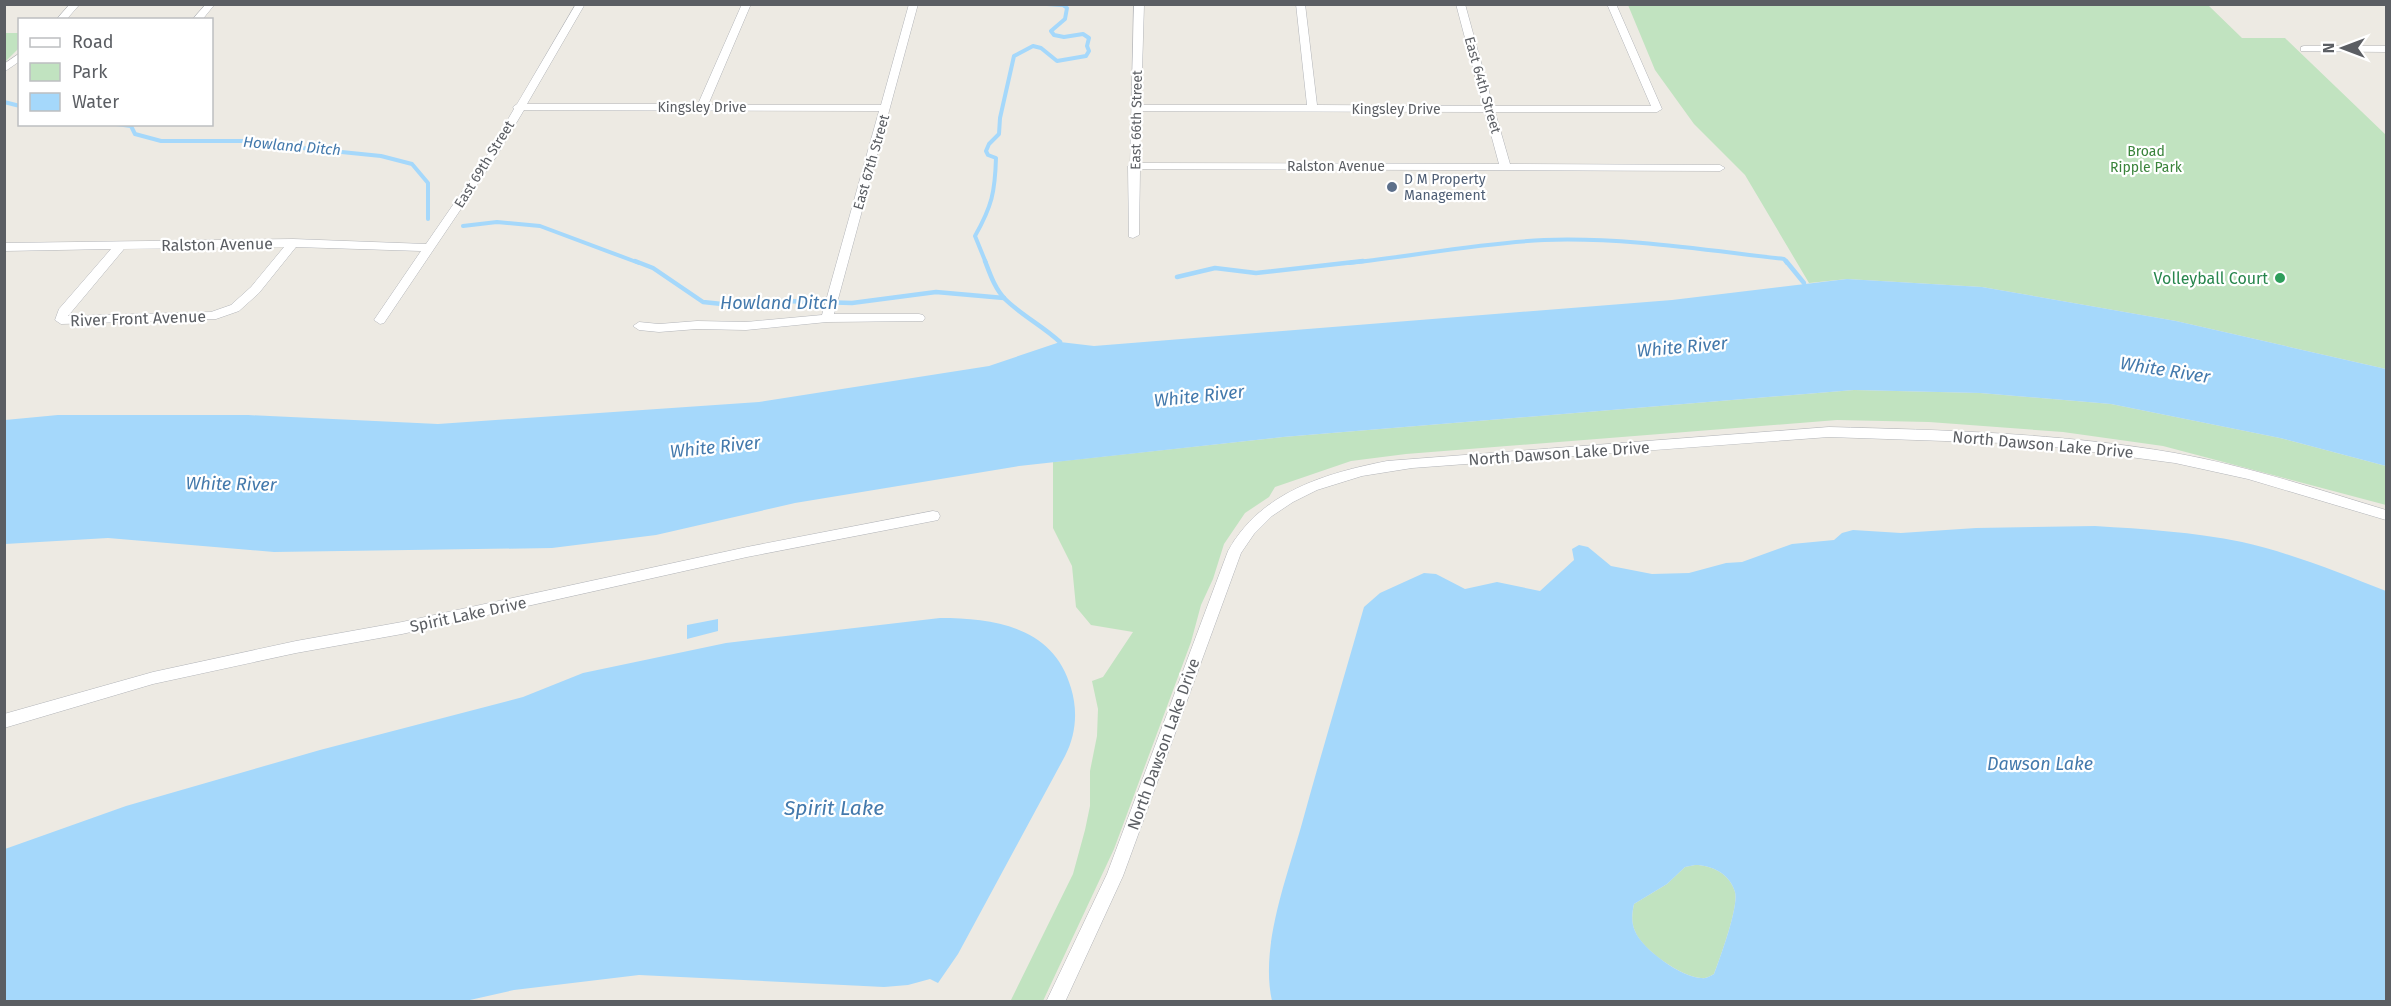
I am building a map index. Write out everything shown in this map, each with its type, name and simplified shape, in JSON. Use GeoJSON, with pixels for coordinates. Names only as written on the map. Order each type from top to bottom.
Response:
{"type":"FeatureCollection","features":[{"type":"Feature","properties":{"kind":"street"},"geometry":{"type":"LineString","coordinates":[[62,18],[76,4]]}},
{"type":"Feature","properties":{"kind":"street"},"geometry":{"type":"LineString","coordinates":[[198,18],[211,4]]}},
{"type":"Feature","properties":{"kind":"street","name":"East 69th Street"},"geometry":{"type":"LineString","coordinates":[[380,320],[491,157],[518,107],[581,4]]}},
{"type":"Feature","properties":{"kind":"street"},"geometry":{"type":"LineString","coordinates":[[702,107],[747,4]]}},
{"type":"Feature","properties":{"kind":"street","name":"East 67th Street"},"geometry":{"type":"LineString","coordinates":[[827,318],[914,4]]}},
{"type":"Feature","properties":{"kind":"street","name":"East 66th Street"},"geometry":{"type":"LineString","coordinates":[[1132,235],[1139,4]]}},
{"type":"Feature","properties":{"kind":"street"},"geometry":{"type":"LineString","coordinates":[[1300,4],[1312,109]]}},
{"type":"Feature","properties":{"kind":"street","name":"East 64th Street"},"geometry":{"type":"LineString","coordinates":[[1460,4],[1505,166]]}},
{"type":"Feature","properties":{"kind":"street","name":"Kingsley Drive"},"geometry":{"type":"LineString","coordinates":[[1135,108],[1657,109],[1611,4]]}},
{"type":"Feature","properties":{"kind":"street"},"geometry":{"type":"LineString","coordinates":[[2304,49],[2386,49]]}},
{"type":"Feature","properties":{"kind":"street"},"geometry":{"type":"LineString","coordinates":[[4,69],[18,58]]}},
{"type":"Feature","properties":{"kind":"street","name":"Kingsley Drive"},"geometry":{"type":"LineString","coordinates":[[518,107],[886,108]]}},
{"type":"Feature","properties":{"kind":"street","name":"Ralston Avenue"},"geometry":{"type":"LineString","coordinates":[[1133,166],[1720,168]]}},
{"type":"Feature","properties":{"kind":"street","name":"Ralston Avenue"},"geometry":{"type":"LineString","coordinates":[[4,247],[293,243],[429,248]]}},
{"type":"Feature","properties":{"kind":"street","name":"River Front Avenue"},"geometry":{"type":"LineString","coordinates":[[120,246],[63,312],[61,320],[212,316],[235,308],[255,290],[293,243]]}},
{"type":"Feature","properties":{"kind":"street"},"geometry":{"type":"LineString","coordinates":[[639,326],[659,328],[696,325],[752,326],[827,318],[919,318]]}},
{"type":"Feature","properties":{"kind":"street","name":"North Dawson Lake Drive"},"geometry":{"type":"LineString","coordinates":[[1055,1002],[1115,876],[1235,551],[1252,528],[1279,506],[1302,492],[1329,480],[1367,470],[1412,463],[1865,431],[2032,440],[2175,458],[2248,474],[2386,515]]}},
{"type":"Feature","properties":{"kind":"street","name":"Spirit Lake Drive"},"geometry":{"type":"LineString","coordinates":[[4,721],[153,678],[296,647],[402,628],[747,552],[933,516]]}},
{"type":"Feature","properties":{"kind":"green space","name":"Broad Ripple Park"},"geometry":{"type":"Polygon","coordinates":[[[1628,5],[2208,5],[2242,38],[2285,38],[2386,135],[2386,369],[2176,321],[1982,287],[1847,279],[1809,283],[1745,175],[1694,124],[1655,70],[1628,5]]]}},
{"type":"Feature","properties":{"kind":"green space"},"geometry":{"type":"Polygon","coordinates":[[[5,33],[18,33],[18,49],[5,62],[5,33]]]}},
{"type":"Feature","properties":{"kind":"green space"},"geometry":{"type":"Polygon","coordinates":[[[1854,390],[1980,393],[2111,404],[2280,438],[2386,466],[2386,505],[2163,446],[2063,432],[1929,422],[1837,420],[1406,454],[1351,461],[1275,487],[1269,497],[1245,513],[1224,544],[1213,579],[1201,605],[1191,642],[1114,849],[1043,1001],[1010,1002],[1073,874],[1085,830],[1090,806],[1090,771],[1097,736],[1098,709],[1092,681],[1103,677],[1133,632],[1091,625],[1076,607],[1072,566],[1053,528],[1053,462],[1283,437],[1854,390]]]}},
{"type":"Feature","properties":{"kind":"green space"},"geometry":{"type":"Polygon","coordinates":[[[1695,865],[1720,872],[1729,880],[1735,892],[1732,920],[1714,974],[1705,978],[1684,973],[1654,954],[1639,938],[1632,921],[1634,904],[1667,884],[1685,867],[1695,865]]]}},
{"type":"Feature","properties":{"kind":"water","name":"White River"},"geometry":{"type":"Polygon","coordinates":[[[1847,279],[1982,287],[2176,321],[2386,369],[2386,466],[2280,438],[2111,404],[1980,393],[1854,390],[1283,437],[1019,466],[795,503],[656,535],[552,548],[274,552],[108,538],[5,544],[5,420],[58,415],[248,415],[438,424],[759,402],[989,366],[1060,342],[1094,346],[1672,300],[1847,279]]]}},
{"type":"Feature","properties":{"kind":"water","name":"Dawson Lake"},"geometry":{"type":"Polygon","coordinates":[[[2095,526],[2205,536],[2242,542],[2279,552],[2386,591],[2386,1001],[1272,1001],[1269,958],[1282,891],[1364,607],[1380,593],[1424,573],[1436,574],[1465,589],[1497,582],[1540,591],[1574,560],[1572,549],[1579,545],[1588,547],[1611,566],[1652,574],[1689,573],[1726,563],[1742,562],[1792,544],[1834,540],[1842,533],[1853,530],[1901,533],[1976,528],[2095,526]],[[1701,865],[1685,867],[1667,884],[1634,904],[1632,918],[1639,938],[1654,954],[1684,973],[1704,978],[1714,974],[1728,932],[1735,892],[1729,880],[1720,872],[1701,865]]]}},
{"type":"Feature","properties":{"kind":"water","name":"Spirit Lake"},"geometry":{"type":"Polygon","coordinates":[[[940,618],[981,620],[1001,624],[1037,639],[1051,651],[1063,667],[1071,688],[1075,714],[1072,740],[1065,756],[958,954],[938,983],[930,979],[908,985],[884,987],[639,975],[514,990],[461,1002],[5,1001],[5,849],[126,806],[320,750],[523,697],[583,673],[726,643],[940,618]]]}},
{"type":"Feature","properties":{"kind":"water"},"geometry":{"type":"Polygon","coordinates":[[[718,619],[718,631],[687,639],[687,625],[718,619]]]}},
{"type":"Feature","properties":{"kind":"waterway"},"geometry":{"type":"LineString","coordinates":[[986,263],[975,236],[989,207],[995,180],[996,158],[988,155],[986,151],[989,144],[999,134],[1000,118],[1014,56],[1033,46],[1041,48],[1057,61],[1086,56],[1089,51],[1087,46],[1089,38],[1083,34],[1064,37],[1054,35],[1051,31],[1065,19],[1067,8],[1063,5],[1047,4]]}},
{"type":"Feature","properties":{"kind":"waterway","name":"Howland Ditch"},"geometry":{"type":"LineString","coordinates":[[4,102],[18,106]]}},
{"type":"Feature","properties":{"kind":"waterway","name":"Howland Ditch"},"geometry":{"type":"LineString","coordinates":[[131,126],[135,134],[161,141],[261,141],[302,148],[381,156],[412,164],[428,183],[428,219]]}},
{"type":"Feature","properties":{"kind":"waterway","name":"Howland Ditch"},"geometry":{"type":"LineString","coordinates":[[463,226],[497,222],[540,226],[639,263]]}},
{"type":"Feature","properties":{"kind":"waterway"},"geometry":{"type":"LineString","coordinates":[[1349,263],[1544,240],[1634,242],[1784,259],[1787,263]]}},
{"type":"Feature","properties":{"kind":"waterway","name":"Howland Ditch"},"geometry":{"type":"LineString","coordinates":[[635,261],[653,268],[703,302],[741,306],[783,301],[852,303],[936,292],[1004,298]]}},
{"type":"Feature","properties":{"kind":"waterway"},"geometry":{"type":"LineString","coordinates":[[985,261],[1004,298]]}},
{"type":"Feature","properties":{"kind":"waterway"},"geometry":{"type":"LineString","coordinates":[[1177,277],[1215,268],[1256,273],[1363,261]]}},
{"type":"Feature","properties":{"kind":"waterway"},"geometry":{"type":"LineString","coordinates":[[1786,261],[1804,283]]}},
{"type":"Feature","properties":{"kind":"waterway"},"geometry":{"type":"LineString","coordinates":[[1004,298],[1060,342]]}},
{"type":"Feature","properties":{"kind":"place","name":"D M Property Management"},"geometry":{"type":"Point","coordinates":[1392,187]}},
{"type":"Feature","properties":{"kind":"place","name":"Volleyball Court"},"geometry":{"type":"Point","coordinates":[2280,278]}}]}
